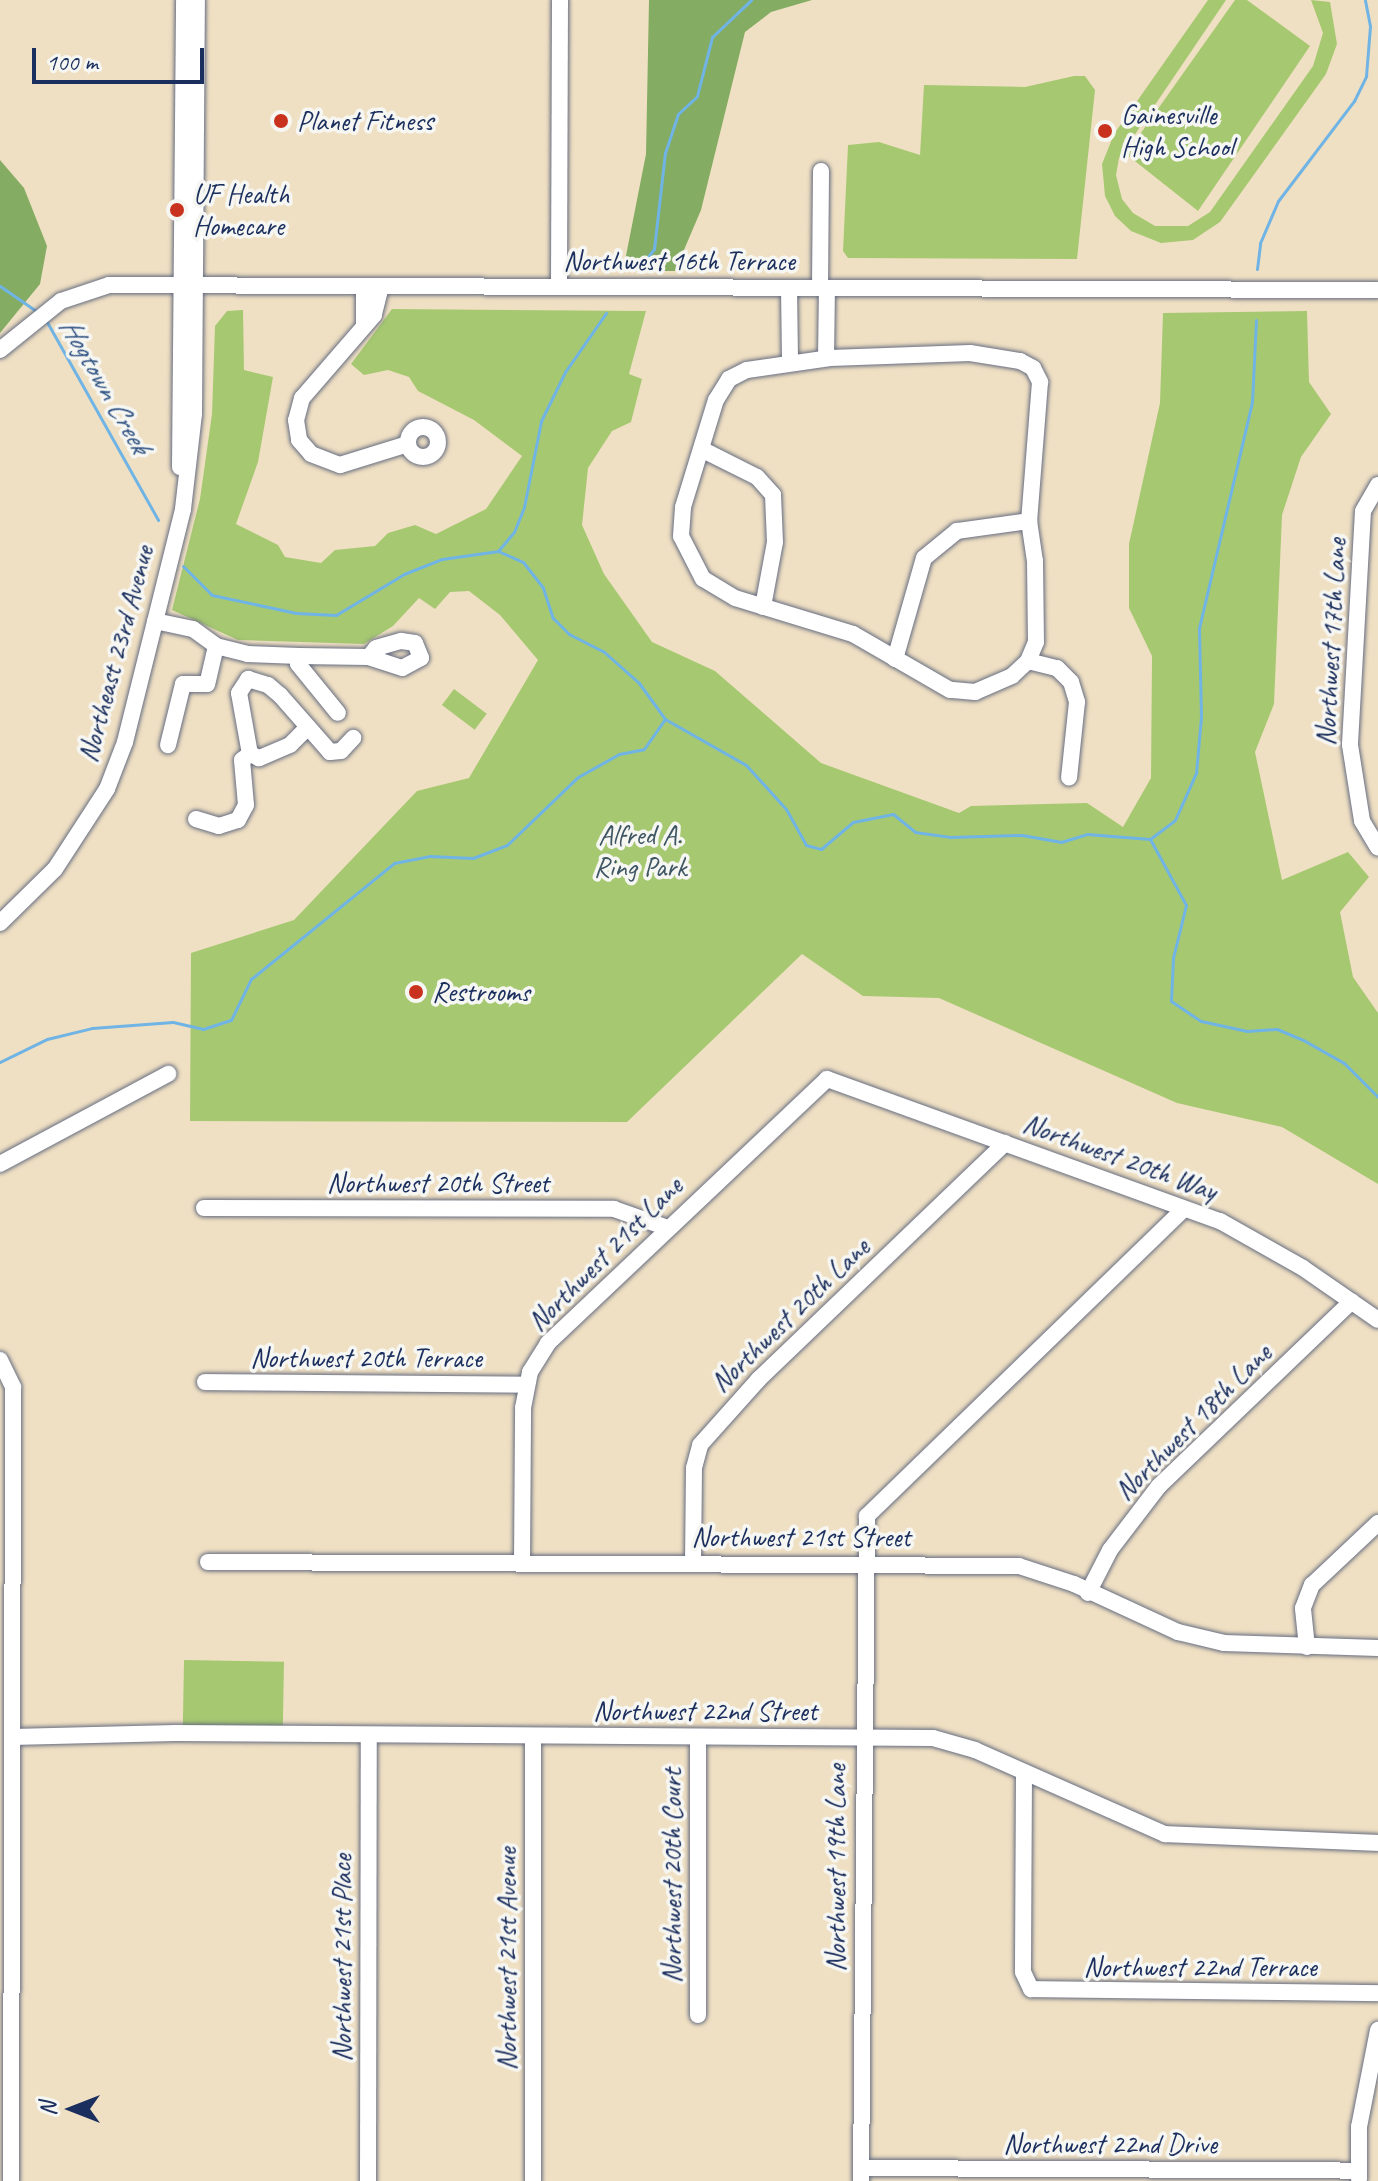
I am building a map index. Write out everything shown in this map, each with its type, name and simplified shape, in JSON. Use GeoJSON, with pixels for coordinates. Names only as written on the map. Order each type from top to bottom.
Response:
{"type":"FeatureCollection","features":[{"type":"Feature","properties":{"kind":"street","name":"Northeast 23rd Avenue"},"geometry":{"type":"LineString","coordinates":[[0,923],[55,869],[107,789],[125,742],[155,621],[192,446],[184,0]]}},
{"type":"Feature","properties":{"kind":"street","name":"Northeast 23rd Avenue"},"geometry":{"type":"LineString","coordinates":[[188,286],[197,0]]}},
{"type":"Feature","properties":{"kind":"street"},"geometry":{"type":"LineString","coordinates":[[559,286],[560,0]]}},
{"type":"Feature","properties":{"kind":"street"},"geometry":{"type":"LineString","coordinates":[[821,171],[826,358]]}},
{"type":"Feature","properties":{"kind":"street","name":"Northwest 16th Terrace"},"geometry":{"type":"LineString","coordinates":[[0,350],[18,339],[61,301],[109,285],[1378,290]]}},
{"type":"Feature","properties":{"kind":"street"},"geometry":{"type":"LineString","coordinates":[[373,286],[377,311],[302,398],[296,420],[299,440],[311,454],[340,465],[408,444]]}},
{"type":"Feature","properties":{"kind":"street"},"geometry":{"type":"LineString","coordinates":[[789,288],[790,363]]}},
{"type":"Feature","properties":{"kind":"street"},"geometry":{"type":"LineString","coordinates":[[970,353],[1020,361],[1033,368],[1040,382],[1029,521],[1037,609],[1036,642],[1028,661],[1012,676],[975,692],[950,690],[853,634],[763,607],[703,579],[687,557],[681,536],[683,507],[716,400],[729,379],[790,363],[826,358],[970,353]]}},
{"type":"Feature","properties":{"kind":"street"},"geometry":{"type":"LineString","coordinates":[[703,450],[757,477],[773,495],[775,542],[763,607]]}},
{"type":"Feature","properties":{"kind":"street","name":"Northwest 17th Lane"},"geometry":{"type":"LineString","coordinates":[[1378,485],[1363,511],[1350,745],[1362,821],[1378,848]]}},
{"type":"Feature","properties":{"kind":"street"},"geometry":{"type":"LineString","coordinates":[[895,659],[924,558],[957,531],[1029,521]]}},
{"type":"Feature","properties":{"kind":"street"},"geometry":{"type":"LineString","coordinates":[[155,621],[193,629],[216,646],[265,656],[369,657]]}},
{"type":"Feature","properties":{"kind":"street"},"geometry":{"type":"LineString","coordinates":[[207,684],[216,646]]}},
{"type":"Feature","properties":{"kind":"street"},"geometry":{"type":"LineString","coordinates":[[261,681],[265,656]]}},
{"type":"Feature","properties":{"kind":"street"},"geometry":{"type":"LineString","coordinates":[[299,656],[298,664],[338,713]]}},
{"type":"Feature","properties":{"kind":"street"},"geometry":{"type":"LineString","coordinates":[[1028,661],[1057,668],[1071,682],[1077,702],[1069,778]]}},
{"type":"Feature","properties":{"kind":"street"},"geometry":{"type":"LineString","coordinates":[[250,754],[239,693],[248,679],[261,681],[330,752],[341,751],[353,738]]}},
{"type":"Feature","properties":{"kind":"street"},"geometry":{"type":"LineString","coordinates":[[168,745],[183,684],[207,684]]}},
{"type":"Feature","properties":{"kind":"street"},"geometry":{"type":"LineString","coordinates":[[207,684],[211,689],[239,693]]}},
{"type":"Feature","properties":{"kind":"street"},"geometry":{"type":"LineString","coordinates":[[250,754],[259,758],[275,753],[308,727]]}},
{"type":"Feature","properties":{"kind":"street"},"geometry":{"type":"LineString","coordinates":[[196,819],[219,826],[238,820],[246,805],[242,760],[250,754]]}},
{"type":"Feature","properties":{"kind":"street"},"geometry":{"type":"LineString","coordinates":[[0,1164],[168,1074]]}},
{"type":"Feature","properties":{"kind":"street","name":"Northwest 20th Way"},"geometry":{"type":"LineString","coordinates":[[827,1079],[1254,1238],[1378,1320]]}},
{"type":"Feature","properties":{"kind":"street","name":"Northwest 21st Lane"},"geometry":{"type":"LineString","coordinates":[[522,1563],[526,1385],[548,1343],[827,1079]]}},
{"type":"Feature","properties":{"kind":"street","name":"Northwest 20th Lane"},"geometry":{"type":"LineString","coordinates":[[693,1564],[694,1480],[700,1445],[759,1379],[1005,1143]]}},
{"type":"Feature","properties":{"kind":"street","name":"Northwest 20th Street"},"geometry":{"type":"LineString","coordinates":[[204,1208],[614,1209],[668,1228]]}},
{"type":"Feature","properties":{"kind":"street","name":"Northwest 19th Lane"},"geometry":{"type":"LineString","coordinates":[[861,2174],[863,1563],[867,1516],[1183,1210]]}},
{"type":"Feature","properties":{"kind":"street","name":"Northwest 18th Lane"},"geometry":{"type":"LineString","coordinates":[[1088,1593],[1116,1541],[1159,1486],[1352,1301]]}},
{"type":"Feature","properties":{"kind":"street"},"geometry":{"type":"LineString","coordinates":[[0,1360],[13,1387],[6,1636],[12,1737],[6,1921],[11,2181]]}},
{"type":"Feature","properties":{"kind":"street","name":"Northwest 20th Terrace"},"geometry":{"type":"LineString","coordinates":[[205,1382],[526,1385]]}},
{"type":"Feature","properties":{"kind":"street"},"geometry":{"type":"LineString","coordinates":[[1307,1647],[1303,1608],[1312,1585],[1378,1523]]}},
{"type":"Feature","properties":{"kind":"street","name":"Northwest 21st Street"},"geometry":{"type":"LineString","coordinates":[[208,1562],[1019,1566],[1178,1632],[1224,1643],[1378,1648]]}},
{"type":"Feature","properties":{"kind":"street","name":"Northwest 21st Place"},"geometry":{"type":"LineString","coordinates":[[368,2181],[369,1736]]}},
{"type":"Feature","properties":{"kind":"street","name":"Northwest 22nd Street"},"geometry":{"type":"LineString","coordinates":[[12,1737],[863,1737],[953,1741],[1165,1834],[1378,1843]]}},
{"type":"Feature","properties":{"kind":"street","name":"Northwest 21st Avenue"},"geometry":{"type":"LineString","coordinates":[[533,1737],[533,2181]]}},
{"type":"Feature","properties":{"kind":"street","name":"Northwest 20th Court"},"geometry":{"type":"LineString","coordinates":[[698,1737],[698,2015]]}},
{"type":"Feature","properties":{"kind":"street","name":"Northwest 22nd Terrace"},"geometry":{"type":"LineString","coordinates":[[1024,1773],[1022,1919],[1027,1981],[1031,1989],[1073,1992],[1378,1993]]}},
{"type":"Feature","properties":{"kind":"street"},"geometry":{"type":"LineString","coordinates":[[1359,2176],[1359,2127],[1378,2030]]}},
{"type":"Feature","properties":{"kind":"street","name":"Northwest 22nd Drive"},"geometry":{"type":"LineString","coordinates":[[861,2174],[1359,2176]]}},
{"type":"Feature","properties":{"kind":"green space"},"geometry":{"type":"Polygon","coordinates":[[[649,0],[812,0],[771,12],[745,32],[701,210],[675,271],[623,271],[646,154],[649,0]]]}},
{"type":"Feature","properties":{"kind":"green space"},"geometry":{"type":"Polygon","coordinates":[[[1208,0],[1226,0],[1119,158],[1116,175],[1122,199],[1133,213],[1155,226],[1188,226],[1210,212],[1313,66],[1323,33],[1311,0],[1330,2],[1337,44],[1326,74],[1220,222],[1193,240],[1161,243],[1131,231],[1115,216],[1105,196],[1102,164],[1114,134],[1208,0]]]}},
{"type":"Feature","properties":{"kind":"green space"},"geometry":{"type":"Polygon","coordinates":[[[1235,0],[1247,0],[1310,46],[1198,211],[1126,154],[1235,0]]]}},
{"type":"Feature","properties":{"kind":"green space"},"geometry":{"type":"Polygon","coordinates":[[[1085,76],[1095,90],[1077,259],[848,258],[843,251],[848,145],[879,142],[920,155],[924,85],[1025,87],[1085,76]]]}},
{"type":"Feature","properties":{"kind":"green space"},"geometry":{"type":"Polygon","coordinates":[[[0,160],[24,188],[47,246],[40,284],[0,333],[0,160]]]}},
{"type":"Feature","properties":{"kind":"green space","name":"Alfred A. Ring Park"},"geometry":{"type":"Polygon","coordinates":[[[392,309],[646,311],[629,374],[642,379],[631,422],[612,431],[588,468],[582,525],[604,574],[652,642],[715,671],[821,763],[959,813],[971,806],[1087,803],[1123,827],[1151,778],[1152,656],[1129,608],[1129,544],[1160,403],[1163,313],[1307,311],[1309,382],[1331,414],[1301,457],[1282,515],[1274,704],[1255,752],[1282,880],[1348,852],[1369,877],[1340,912],[1353,977],[1378,1013],[1378,1184],[1282,1127],[1177,1103],[939,998],[863,996],[802,954],[627,1122],[190,1121],[191,953],[294,920],[417,791],[469,778],[538,660],[500,615],[469,591],[450,592],[435,609],[419,598],[393,626],[364,644],[238,640],[172,610],[200,499],[212,414],[215,326],[227,311],[243,310],[244,370],[273,377],[258,462],[236,524],[278,545],[285,557],[321,563],[335,550],[375,546],[388,533],[415,525],[436,534],[486,509],[522,456],[474,420],[418,391],[409,377],[388,370],[364,375],[351,364],[392,309]]]}},
{"type":"Feature","properties":{"kind":"green space"},"geometry":{"type":"Polygon","coordinates":[[[454,689],[487,714],[475,730],[442,705],[454,689]]]}},
{"type":"Feature","properties":{"kind":"green space"},"geometry":{"type":"Polygon","coordinates":[[[184,1660],[284,1662],[283,1731],[183,1729],[184,1660]]]}},
{"type":"Feature","properties":{"kind":"waterway"},"geometry":{"type":"LineString","coordinates":[[638,270],[654,249],[665,153],[678,114],[697,96],[712,37],[751,0]]}},
{"type":"Feature","properties":{"kind":"waterway"},"geometry":{"type":"LineString","coordinates":[[1257,269],[1260,243],[1278,201],[1354,101],[1366,76],[1370,26],[1365,0]]}},
{"type":"Feature","properties":{"kind":"waterway","name":"Hogtown Creek"},"geometry":{"type":"LineString","coordinates":[[0,286],[39,313]]}},
{"type":"Feature","properties":{"kind":"waterway"},"geometry":{"type":"LineString","coordinates":[[498,551],[514,532],[524,507],[541,421],[565,372],[606,313]]}},
{"type":"Feature","properties":{"kind":"waterway"},"geometry":{"type":"LineString","coordinates":[[1150,839],[1175,820],[1196,773],[1201,717],[1199,628],[1252,402],[1256,320]]}},
{"type":"Feature","properties":{"kind":"waterway","name":"Hogtown Creek"},"geometry":{"type":"LineString","coordinates":[[47,322],[158,520]]}},
{"type":"Feature","properties":{"kind":"waterway"},"geometry":{"type":"LineString","coordinates":[[498,551],[523,562],[543,588],[553,618],[569,634],[603,651],[639,683],[665,719],[746,765],[786,809],[806,845],[821,849],[853,822],[893,814],[915,832],[950,837],[1022,835],[1061,842],[1087,834],[1150,839],[1186,905],[1173,958],[1171,1001],[1201,1021],[1247,1031],[1277,1029],[1305,1041],[1344,1063],[1378,1097]]}},
{"type":"Feature","properties":{"kind":"waterway","name":"Hogtown Creek"},"geometry":{"type":"LineString","coordinates":[[183,566],[212,595],[296,613],[336,615],[404,574],[442,559],[498,551]]}},
{"type":"Feature","properties":{"kind":"waterway"},"geometry":{"type":"LineString","coordinates":[[0,1062],[47,1039],[92,1028],[173,1022],[203,1029],[231,1020],[251,979],[394,863],[429,856],[473,858],[507,845],[578,777],[619,754],[644,749],[665,719]]}},
{"type":"Feature","properties":{"kind":"place","name":"Planet Fitness"},"geometry":{"type":"Point","coordinates":[281,121]}},
{"type":"Feature","properties":{"kind":"place","name":"Gainesville High School"},"geometry":{"type":"Point","coordinates":[1105,131]}},
{"type":"Feature","properties":{"kind":"place","name":"UF Health Homecare"},"geometry":{"type":"Point","coordinates":[177,210]}},
{"type":"Feature","properties":{"kind":"place","name":"Restrooms"},"geometry":{"type":"Point","coordinates":[416,992]}}]}
